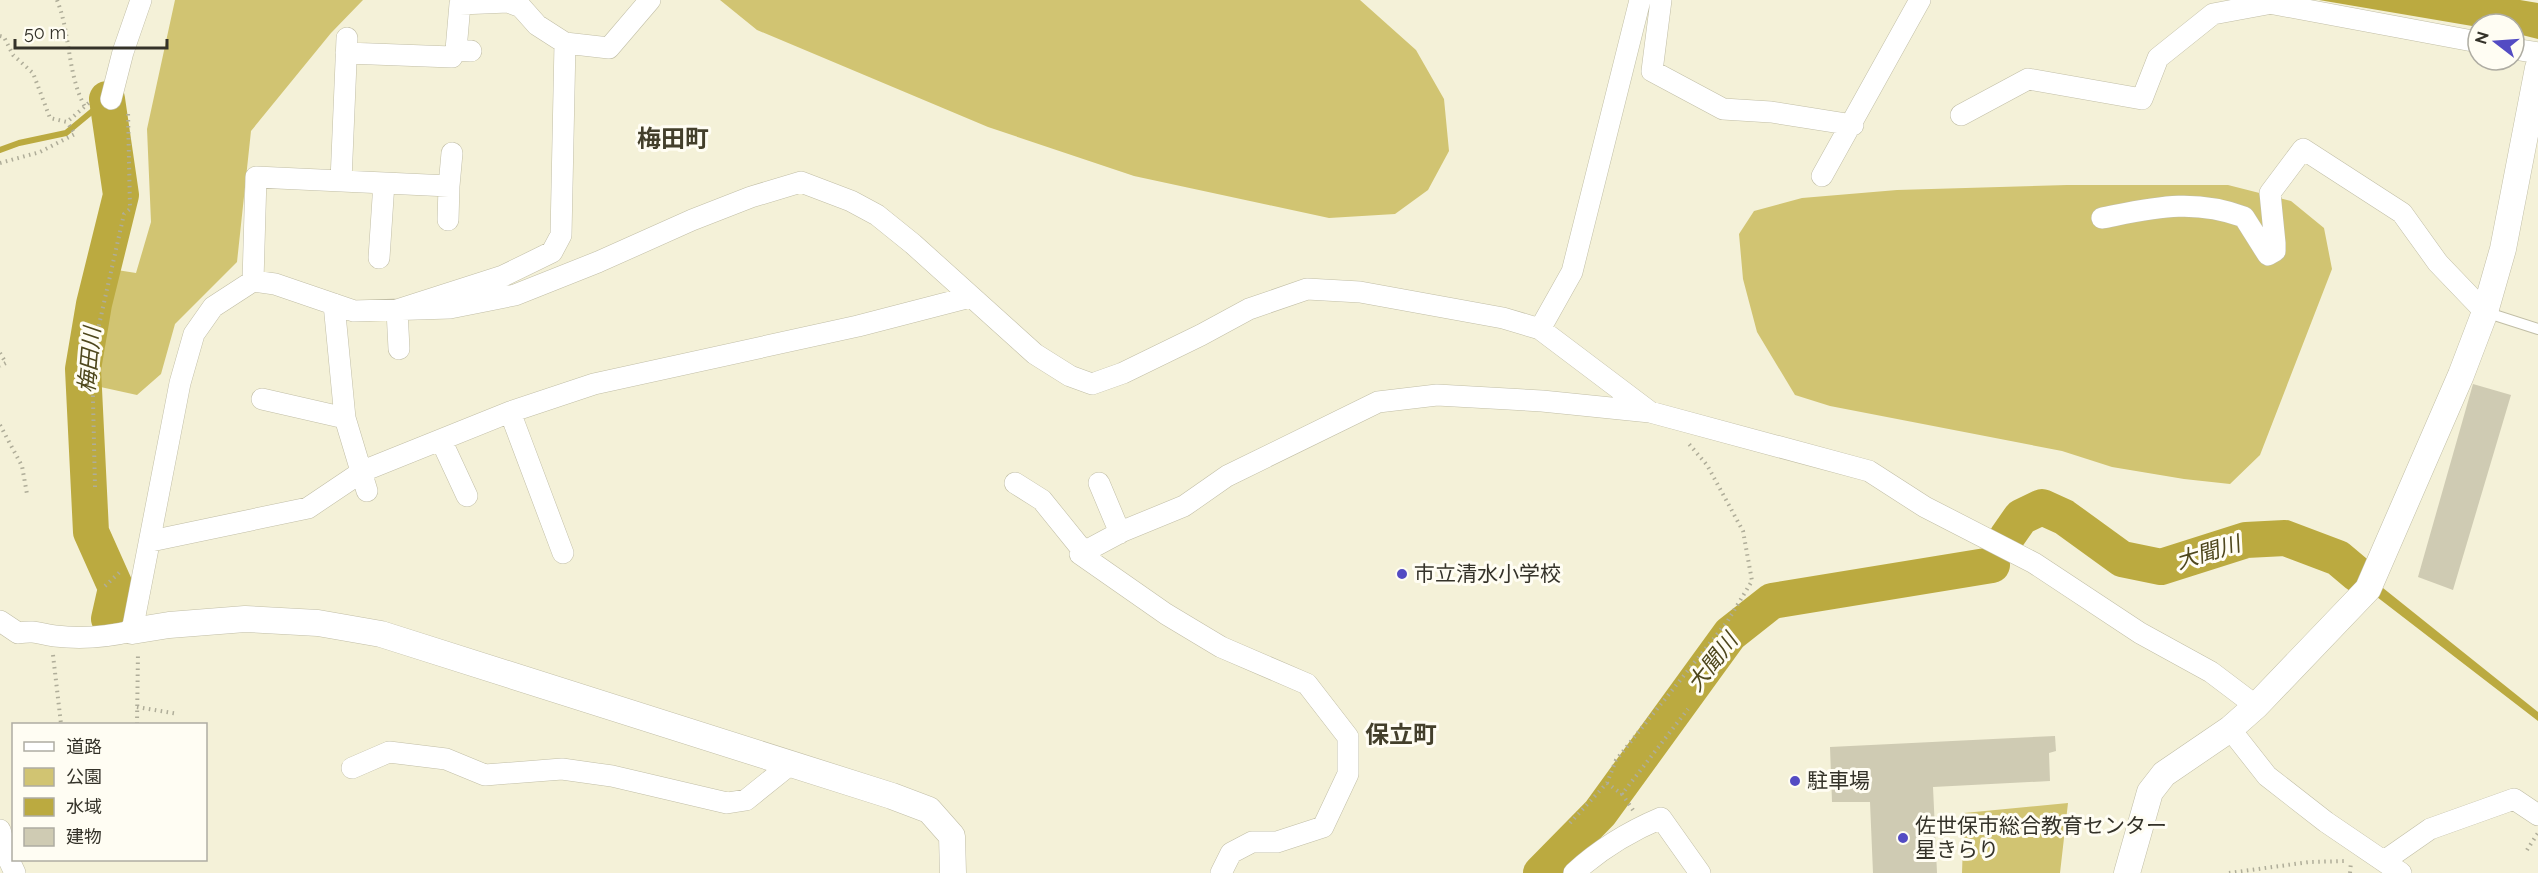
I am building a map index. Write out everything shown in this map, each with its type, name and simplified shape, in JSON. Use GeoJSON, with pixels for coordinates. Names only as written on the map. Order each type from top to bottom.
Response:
{"type":"FeatureCollection","features":[{"type":"Feature","properties":{"kind":"street"},"geometry":{"type":"LineString","coordinates":[[120,103],[123,52],[141,0]]}},
{"type":"Feature","properties":{"kind":"street"},"geometry":{"type":"LineString","coordinates":[[341,181],[347,45],[452,57],[463,51],[460,4],[508,2],[521,7],[537,25],[565,43],[609,48],[650,0]]}},
{"type":"Feature","properties":{"kind":"street"},"geometry":{"type":"LineString","coordinates":[[1540,329],[1572,272],[1640,0]]}},
{"type":"Feature","properties":{"kind":"street"},"geometry":{"type":"LineString","coordinates":[[1661,0],[1652,70],[1723,109],[1771,112],[1853,125]]}},
{"type":"Feature","properties":{"kind":"street"},"geometry":{"type":"LineString","coordinates":[[1822,176],[1853,125],[1920,0]]}},
{"type":"Feature","properties":{"kind":"street"},"geometry":{"type":"LineString","coordinates":[[1960,115],[2028,79],[2142,99],[2158,58],[2213,15],[2260,2],[2466,40]]}},
{"type":"Feature","properties":{"kind":"street"},"geometry":{"type":"LineString","coordinates":[[397,310],[503,276],[552,252],[561,235],[565,43]]}},
{"type":"Feature","properties":{"kind":"street"},"geometry":{"type":"LineString","coordinates":[[2127,873],[2150,792],[2164,774],[2230,729],[2256,706],[2368,589],[2461,375],[2485,312],[2503,249],[2538,68]]}},
{"type":"Feature","properties":{"kind":"street"},"geometry":{"type":"LineString","coordinates":[[2102,218],[2173,204],[2200,205],[2244,217],[2268,255],[2274,251],[2275,243],[2270,193],[2302,149],[2402,213],[2438,263],[2485,312]]}},
{"type":"Feature","properties":{"kind":"street"},"geometry":{"type":"LineString","coordinates":[[448,220],[452,153]]}},
{"type":"Feature","properties":{"kind":"street"},"geometry":{"type":"LineString","coordinates":[[253,281],[256,177],[449,186]]}},
{"type":"Feature","properties":{"kind":"street"},"geometry":{"type":"LineString","coordinates":[[132,631],[152,541],[180,383],[194,334],[213,308],[253,281],[275,284],[354,311],[450,308],[515,295],[598,262],[692,220],[751,197],[801,182],[851,201],[877,215],[913,244],[1035,354],[1070,376],[1092,384],[1201,335],[1249,309],[1307,289],[1360,292],[1503,318],[1540,329],[1650,412]]}},
{"type":"Feature","properties":{"kind":"street"},"geometry":{"type":"LineString","coordinates":[[373,248],[384,183]]}},
{"type":"Feature","properties":{"kind":"street"},"geometry":{"type":"LineString","coordinates":[[152,541],[308,508],[365,481],[441,440],[510,412],[594,384],[858,326],[970,297]]}},
{"type":"Feature","properties":{"kind":"street"},"geometry":{"type":"LineString","coordinates":[[334,304],[345,418],[365,481]]}},
{"type":"Feature","properties":{"kind":"street"},"geometry":{"type":"LineString","coordinates":[[397,310],[399,349]]}},
{"type":"Feature","properties":{"kind":"street"},"geometry":{"type":"LineString","coordinates":[[1221,873],[1231,853],[1252,842],[1277,842],[1323,827],[1348,774],[1348,737],[1307,684],[1212,641],[1166,614],[1080,554],[1120,533],[1184,506],[1227,476],[1378,402],[1437,395],[1542,401],[1650,412],[1869,471],[1925,507],[2034,563],[2140,633],[2211,672],[2256,706]]}},
{"type":"Feature","properties":{"kind":"street"},"geometry":{"type":"LineString","coordinates":[[262,399],[345,418]]}},
{"type":"Feature","properties":{"kind":"street"},"geometry":{"type":"LineString","coordinates":[[510,412],[563,553]]}},
{"type":"Feature","properties":{"kind":"street"},"geometry":{"type":"LineString","coordinates":[[441,440],[466,496]]}},
{"type":"Feature","properties":{"kind":"street"},"geometry":{"type":"LineString","coordinates":[[1015,483],[1042,500],[1084,552]]}},
{"type":"Feature","properties":{"kind":"street"},"geometry":{"type":"LineString","coordinates":[[1099,483],[1120,533]]}},
{"type":"Feature","properties":{"kind":"street"},"geometry":{"type":"LineString","coordinates":[[0,621],[18,633],[35,630],[52,636],[80,638],[169,625],[245,619],[318,623],[381,634],[792,763],[929,810],[952,836],[953,873]]}},
{"type":"Feature","properties":{"kind":"street"},"geometry":{"type":"LineString","coordinates":[[2230,729],[2267,776],[2326,822],[2392,867],[2430,829],[2514,799],[2538,815]]}},
{"type":"Feature","properties":{"kind":"street"},"geometry":{"type":"LineString","coordinates":[[351,768],[389,752],[446,759],[485,775],[562,770],[612,776],[727,803],[746,800],[792,763]]}},
{"type":"Feature","properties":{"kind":"street"},"geometry":{"type":"LineString","coordinates":[[1574,873],[1592,856],[1661,818],[1700,873]]}},
{"type":"Feature","properties":{"kind":"street"},"geometry":{"type":"LineString","coordinates":[[0,830],[15,873]]}},
{"type":"Feature","properties":{"kind":"lane"},"geometry":{"type":"LineString","coordinates":[[2485,312],[2538,329]]}},
{"type":"Feature","properties":{"kind":"path"},"geometry":{"type":"LineString","coordinates":[[57,0],[65,20],[76,91],[85,107]]}},
{"type":"Feature","properties":{"kind":"path"},"geometry":{"type":"LineString","coordinates":[[0,36],[4,37],[13,55],[33,73],[50,118],[67,123],[75,134],[40,152],[0,163]]}},
{"type":"Feature","properties":{"kind":"path"},"geometry":{"type":"LineString","coordinates":[[67,123],[100,90],[120,103],[127,118],[130,209],[124,214],[92,357],[95,487]]}},
{"type":"Feature","properties":{"kind":"path"},"geometry":{"type":"LineString","coordinates":[[0,353],[6,363],[0,366]]}},
{"type":"Feature","properties":{"kind":"path"},"geometry":{"type":"LineString","coordinates":[[1570,824],[1608,783],[1617,760],[1727,622],[1752,581],[1743,531],[1707,465],[1682,436],[1672,418]]}},
{"type":"Feature","properties":{"kind":"path"},"geometry":{"type":"LineString","coordinates":[[0,425],[22,466],[27,494]]}},
{"type":"Feature","properties":{"kind":"path"},"geometry":{"type":"LineString","coordinates":[[105,586],[119,573]]}},
{"type":"Feature","properties":{"kind":"path"},"geometry":{"type":"LineString","coordinates":[[132,631],[138,654],[137,723]]}},
{"type":"Feature","properties":{"kind":"path"},"geometry":{"type":"LineString","coordinates":[[52,636],[61,723]]}},
{"type":"Feature","properties":{"kind":"path"},"geometry":{"type":"LineString","coordinates":[[137,707],[178,714]]}},
{"type":"Feature","properties":{"kind":"path"},"geometry":{"type":"LineString","coordinates":[[1643,826],[1622,794],[1688,709]]}},
{"type":"Feature","properties":{"kind":"path"},"geometry":{"type":"LineString","coordinates":[[1608,783],[1621,793]]}},
{"type":"Feature","properties":{"kind":"path"},"geometry":{"type":"LineString","coordinates":[[2527,850],[2538,832]]}},
{"type":"Feature","properties":{"kind":"path"},"geometry":{"type":"LineString","coordinates":[[2229,873],[2309,862],[2351,861],[2392,867]]}},
{"type":"Feature","properties":{"kind":"path"},"geometry":{"type":"LineString","coordinates":[[2349,873],[2351,861]]}},
{"type":"Feature","properties":{"kind":"green space"},"geometry":{"type":"Polygon","coordinates":[[[175,0],[363,0],[331,33],[251,131],[237,262],[175,324],[161,374],[137,395],[96,386],[117,270],[136,273],[151,222],[147,129],[175,0]]]}},
{"type":"Feature","properties":{"kind":"green space"},"geometry":{"type":"Polygon","coordinates":[[[720,0],[1360,0],[1416,50],[1444,99],[1449,151],[1428,190],[1395,214],[1329,218],[1134,176],[988,127],[757,30],[720,0]]]}},
{"type":"Feature","properties":{"kind":"green space"},"geometry":{"type":"Polygon","coordinates":[[[2067,185],[2228,185],[2291,201],[2324,228],[2332,269],[2260,455],[2230,484],[2112,467],[2062,451],[1830,406],[1795,395],[1757,332],[1743,279],[1739,234],[1754,211],[1802,198],[1897,190],[2067,185]]]}},
{"type":"Feature","properties":{"kind":"green space"},"geometry":{"type":"Polygon","coordinates":[[[2068,803],[2060,873],[1962,873],[1964,813],[2068,803]]]}},
{"type":"Feature","properties":{"kind":"water"},"geometry":{"type":"Polygon","coordinates":[[[2319,0],[2520,0],[2538,3],[2538,39],[2526,36],[2526,12],[2466,12],[2466,25],[2319,0]]]}},
{"type":"Feature","properties":{"kind":"water"},"geometry":{"type":"Polygon","coordinates":[[[2383,588],[2538,712],[2538,721],[2377,597],[2383,588]]]}},
{"type":"Feature","properties":{"kind":"building"},"geometry":{"type":"Polygon","coordinates":[[[2473,384],[2511,395],[2453,590],[2418,577],[2473,384]]]}},
{"type":"Feature","properties":{"kind":"building","name":"佐世保市総合教育センター 星きらり"},"geometry":{"type":"Polygon","coordinates":[[[2055,736],[2056,751],[2049,753],[2050,781],[1933,787],[1937,873],[1873,873],[1870,802],[1832,802],[1830,747],[2055,736]]]}},
{"type":"Feature","properties":{"kind":"waterway"},"geometry":{"type":"LineString","coordinates":[[0,150],[19,143],[66,133],[107,99]]}},
{"type":"Feature","properties":{"kind":"waterway","name":"梅田川"},"geometry":{"type":"LineString","coordinates":[[107,99],[121,195],[94,304],[83,369],[91,532],[116,588],[109,619]]}},
{"type":"Feature","properties":{"kind":"waterway","name":"大聞川"},"geometry":{"type":"LineString","coordinates":[[2007,537],[2021,517],[2042,507],[2064,517],[2122,559],[2161,567],[2246,540],[2285,538],[2338,558],[2357,574]]}},
{"type":"Feature","properties":{"kind":"waterway","name":"大聞川"},"geometry":{"type":"LineString","coordinates":[[1541,873],[1600,813],[1730,634],[1772,601],[1992,565]]}},
{"type":"Feature","properties":{"kind":"place","name":"市立清水小学校"},"geometry":{"type":"Point","coordinates":[1402,574]}},
{"type":"Feature","properties":{"kind":"place","name":"駐車場"},"geometry":{"type":"Point","coordinates":[1795,781]}},
{"type":"Feature","properties":{"kind":"place","name":"佐世保市総合教育センター 星きらり"},"geometry":{"type":"Point","coordinates":[1903,838]}},
{"type":"Feature","properties":{"kind":"district","name":"梅田町"},"geometry":{"type":"Point","coordinates":[673,139]}},
{"type":"Feature","properties":{"kind":"district","name":"保立町"},"geometry":{"type":"Point","coordinates":[1401,735]}}]}
